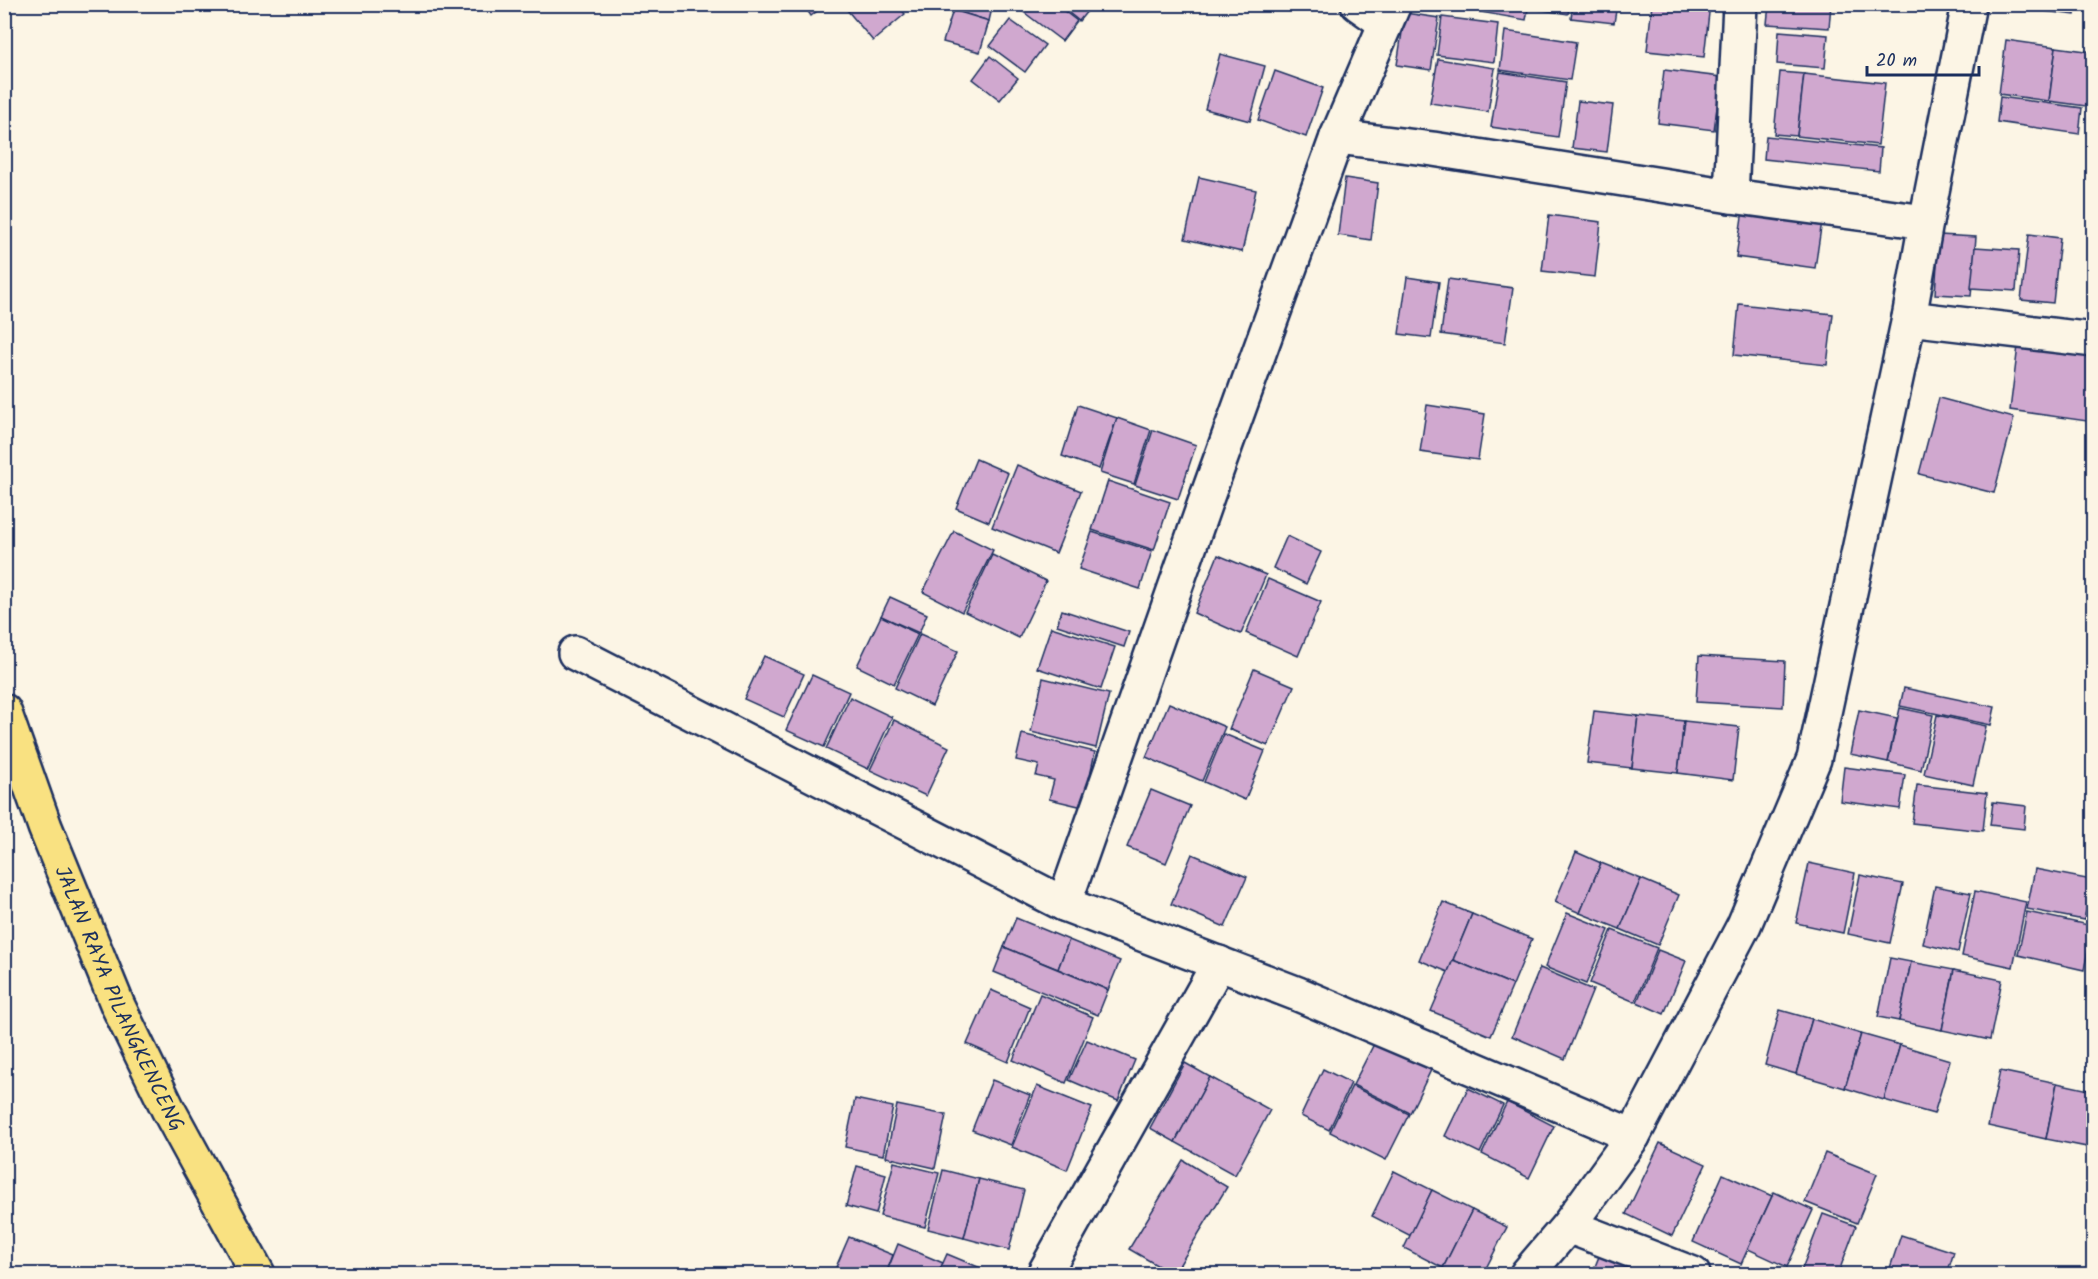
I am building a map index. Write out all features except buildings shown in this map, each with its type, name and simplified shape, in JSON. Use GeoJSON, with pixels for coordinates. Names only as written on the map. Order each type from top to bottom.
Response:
{"type":"FeatureCollection","features":[{"type":"Feature","properties":{"kind":"main road","name":"JALAN RAYA PILANGKENCENG"},"geometry":{"type":"LineString","coordinates":[[4,711],[45,827],[118,1006],[168,1109],[258,1275]]}},
{"type":"Feature","properties":{"kind":"street"},"geometry":{"type":"LineString","coordinates":[[1064,904],[1208,494],[1337,138],[1390,14],[1358,4]]}},
{"type":"Feature","properties":{"kind":"street"},"geometry":{"type":"LineString","coordinates":[[1731,196],[1740,4]]}},
{"type":"Feature","properties":{"kind":"street"},"geometry":{"type":"LineString","coordinates":[[1527,1275],[1568,1226],[1633,1136],[1744,925],[1814,759],[1908,318],[1965,5]]}},
{"type":"Feature","properties":{"kind":"street"},"geometry":{"type":"LineString","coordinates":[[1337,138],[1433,149],[1731,196],[1926,222]]}},
{"type":"Feature","properties":{"kind":"street"},"geometry":{"type":"LineString","coordinates":[[1908,318],[2094,340]]}},
{"type":"Feature","properties":{"kind":"street"},"geometry":{"type":"LineString","coordinates":[[575,653],[1064,904],[1219,963],[1633,1136]]}},
{"type":"Feature","properties":{"kind":"street"},"geometry":{"type":"LineString","coordinates":[[1044,1275],[1219,963]]}},
{"type":"Feature","properties":{"kind":"street"},"geometry":{"type":"LineString","coordinates":[[1568,1226],[1693,1275]]}}]}
